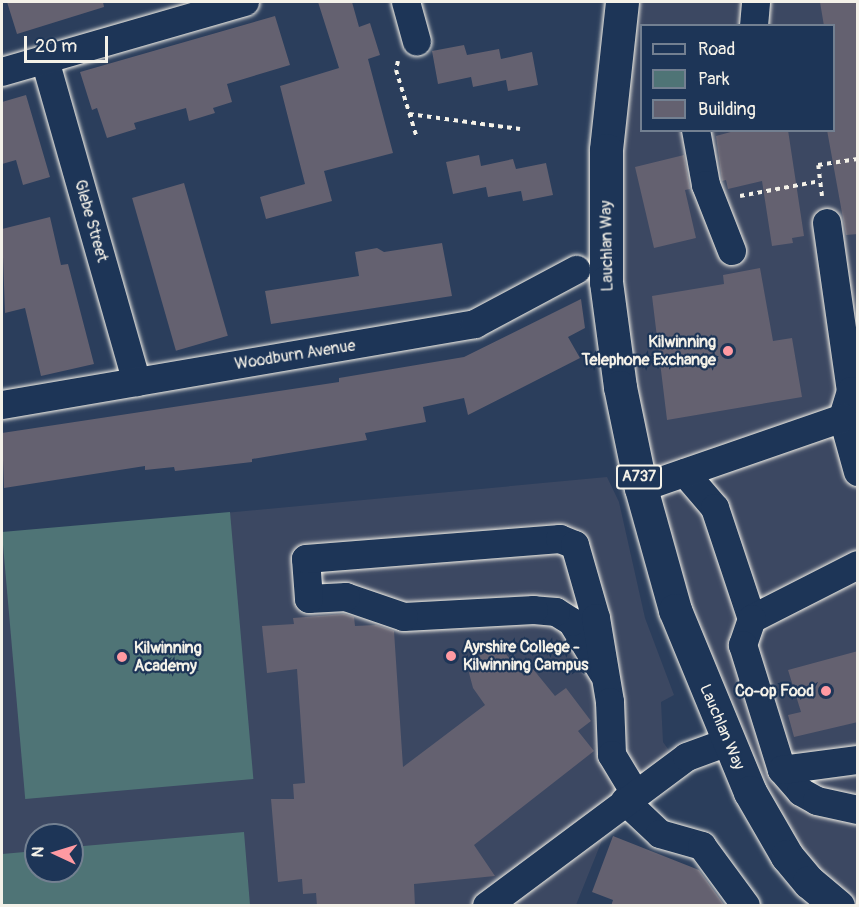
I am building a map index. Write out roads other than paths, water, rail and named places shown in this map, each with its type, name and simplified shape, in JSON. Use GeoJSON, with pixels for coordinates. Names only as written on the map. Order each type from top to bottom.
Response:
{"type":"FeatureCollection","features":[{"type":"Feature","properties":{"kind":"main road","name":"Lauchlan Way"},"geometry":{"type":"LineString","coordinates":[[622,2],[606,150],[606,282],[620,387],[641,488],[675,610],[728,742],[766,825],[809,882],[838,906]]}},
{"type":"Feature","properties":{"kind":"street"},"geometry":{"type":"LineString","coordinates":[[2,72],[245,2]]}},
{"type":"Feature","properties":{"kind":"street"},"geometry":{"type":"LineString","coordinates":[[406,2],[417,42]]}},
{"type":"Feature","properties":{"kind":"street"},"geometry":{"type":"LineString","coordinates":[[754,24],[756,2]]}},
{"type":"Feature","properties":{"kind":"street","name":"Glebe Street"},"geometry":{"type":"LineString","coordinates":[[45,60],[137,382]]}},
{"type":"Feature","properties":{"kind":"street"},"geometry":{"type":"LineString","coordinates":[[696,132],[713,202],[732,251]]}},
{"type":"Feature","properties":{"kind":"street"},"geometry":{"type":"LineString","coordinates":[[827,223],[851,391],[843,418],[858,472]]}},
{"type":"Feature","properties":{"kind":"street","name":"Woodburn Avenue"},"geometry":{"type":"LineString","coordinates":[[2,405],[475,324],[576,270]]}},
{"type":"Feature","properties":{"kind":"street"},"geometry":{"type":"LineString","coordinates":[[641,488],[773,440],[843,418]]}},
{"type":"Feature","properties":{"kind":"street"},"geometry":{"type":"LineString","coordinates":[[685,473],[715,508],[752,620]]}},
{"type":"Feature","properties":{"kind":"street"},"geometry":{"type":"LineString","coordinates":[[603,673],[572,621],[556,612],[534,610],[404,617],[346,597],[309,599],[306,559],[566,539],[578,549],[596,618],[603,673],[610,702],[612,755],[630,797],[660,834],[702,846],[746,906]]}},
{"type":"Feature","properties":{"kind":"street"},"geometry":{"type":"LineString","coordinates":[[858,565],[752,620],[744,636],[744,655],[782,771],[801,792],[817,801],[858,810]]}},
{"type":"Feature","properties":{"kind":"street"},"geometry":{"type":"LineString","coordinates":[[487,906],[630,797],[687,757],[728,742]]}},
{"type":"Feature","properties":{"kind":"street"},"geometry":{"type":"LineString","coordinates":[[782,771],[858,760]]}},
{"type":"Feature","properties":{"kind":"place","name":"Kilwinning Telephone Exchange"},"geometry":{"type":"Point","coordinates":[728,351]}},
{"type":"Feature","properties":{"kind":"place","name":"Ayrshire College - Kilwinning Campus"},"geometry":{"type":"Point","coordinates":[451,656]}},
{"type":"Feature","properties":{"kind":"place","name":"Kilwinning Academy"},"geometry":{"type":"Point","coordinates":[122,657]}},
{"type":"Feature","properties":{"kind":"place","name":"Co-op Food"},"geometry":{"type":"Point","coordinates":[826,691]}}]}
